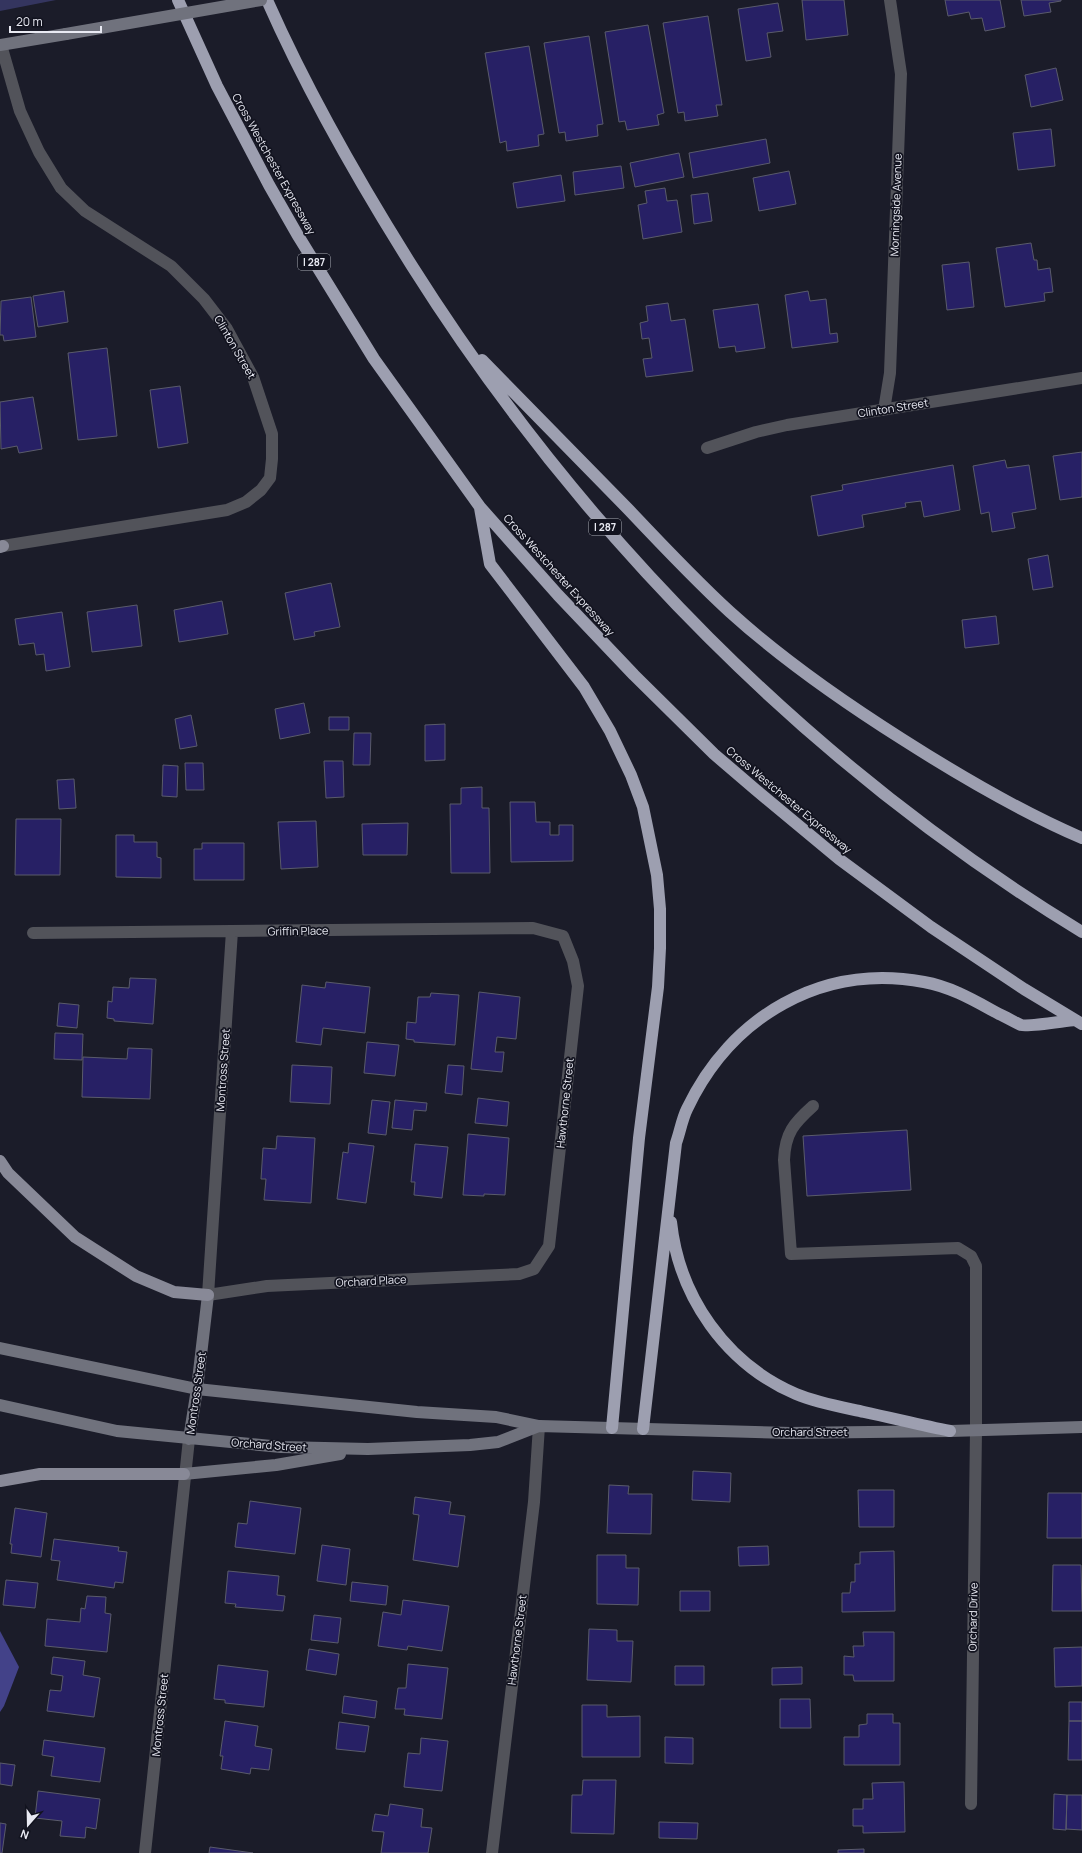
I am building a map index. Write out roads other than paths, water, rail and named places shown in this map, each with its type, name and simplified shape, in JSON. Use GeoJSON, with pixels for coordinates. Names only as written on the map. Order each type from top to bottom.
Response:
{"type":"FeatureCollection","features":[{"type":"Feature","properties":{"kind":"highway","name":"Cross Westchester Expressway"},"geometry":{"type":"LineString","coordinates":[[178,0],[217,86],[269,186],[297,234],[374,359],[480,507],[606,647],[673,715],[756,790],[840,860],[931,927],[989,966],[1079,1022]]}},
{"type":"Feature","properties":{"kind":"highway","name":"I 287"},"geometry":{"type":"LineString","coordinates":[[267,0],[292,54],[355,173],[455,332],[515,415],[582,500],[657,585],[725,654],[806,729],[888,797],[977,863],[1082,932]]}},
{"type":"Feature","properties":{"kind":"highway"},"geometry":{"type":"LineString","coordinates":[[455,332],[696,579],[766,643],[859,711],[932,758],[989,792],[1054,826],[1082,838]]}},
{"type":"Feature","properties":{"kind":"highway"},"geometry":{"type":"LineString","coordinates":[[480,507],[490,564],[584,687],[610,731],[631,775],[643,807],[657,875],[660,925],[658,987],[638,1138],[612,1428]]}},
{"type":"Feature","properties":{"kind":"highway"},"geometry":{"type":"LineString","coordinates":[[643,1429],[676,1143],[687,1110],[702,1081],[720,1056],[741,1034],[767,1013],[797,996],[827,985],[861,979],[893,978],[925,982],[952,990],[1022,1025],[1079,1022]]}},
{"type":"Feature","properties":{"kind":"highway"},"geometry":{"type":"LineString","coordinates":[[671,1176],[670,1209],[673,1242],[684,1274],[697,1306],[713,1330],[736,1355],[764,1376],[796,1393],[827,1404],[950,1431]]}},
{"type":"Feature","properties":{"kind":"main road"},"geometry":{"type":"LineString","coordinates":[[0,1161],[8,1173],[75,1237],[136,1276],[174,1292],[208,1295]]}},
{"type":"Feature","properties":{"kind":"main road"},"geometry":{"type":"LineString","coordinates":[[0,1481],[40,1474],[184,1474]]}},
{"type":"Feature","properties":{"kind":"street"},"geometry":{"type":"LineString","coordinates":[[0,45],[261,0]]}},
{"type":"Feature","properties":{"kind":"street","name":"Morningside Avenue"},"geometry":{"type":"LineString","coordinates":[[884,410],[890,372],[901,74],[890,0]]}},
{"type":"Feature","properties":{"kind":"street","name":"Clinton Street"},"geometry":{"type":"LineString","coordinates":[[0,45],[20,110],[39,152],[61,188],[85,211],[171,266],[204,299],[227,329],[253,376],[272,434],[270,478],[261,490],[246,502],[227,510],[1,546]]}},
{"type":"Feature","properties":{"kind":"street","name":"Clinton Street"},"geometry":{"type":"LineString","coordinates":[[707,448],[764,430],[1082,378]]}},
{"type":"Feature","properties":{"kind":"street","name":"Griffin Place"},"geometry":{"type":"LineString","coordinates":[[32,933],[533,928],[563,936]]}},
{"type":"Feature","properties":{"kind":"street","name":"Montross Street"},"geometry":{"type":"LineString","coordinates":[[145,1853],[184,1474],[197,1389],[208,1295],[232,932]]}},
{"type":"Feature","properties":{"kind":"street","name":"Hawthorne Street"},"geometry":{"type":"LineString","coordinates":[[534,1269],[549,1246],[578,986],[573,961],[563,936]]}},
{"type":"Feature","properties":{"kind":"street","name":"Orchard Drive"},"geometry":{"type":"LineString","coordinates":[[813,1106],[796,1121],[784,1145],[791,1254],[958,1248],[971,1256],[976,1266],[976,1430],[971,1804]]}},
{"type":"Feature","properties":{"kind":"street","name":"Orchard Place"},"geometry":{"type":"LineString","coordinates":[[208,1295],[267,1286],[519,1274],[534,1269]]}},
{"type":"Feature","properties":{"kind":"street","name":"Orchard Street"},"geometry":{"type":"LineString","coordinates":[[0,1348],[197,1389],[409,1411],[496,1416],[539,1426],[790,1433],[950,1431],[1082,1427]]}},
{"type":"Feature","properties":{"kind":"street","name":"Orchard Street"},"geometry":{"type":"LineString","coordinates":[[0,1405],[117,1431],[281,1447],[368,1449],[498,1442],[539,1426]]}},
{"type":"Feature","properties":{"kind":"street","name":"Hawthorne Street"},"geometry":{"type":"LineString","coordinates":[[492,1853],[534,1502],[539,1426]]}},
{"type":"Feature","properties":{"kind":"street"},"geometry":{"type":"LineString","coordinates":[[184,1474],[276,1465],[368,1449]]}}]}
